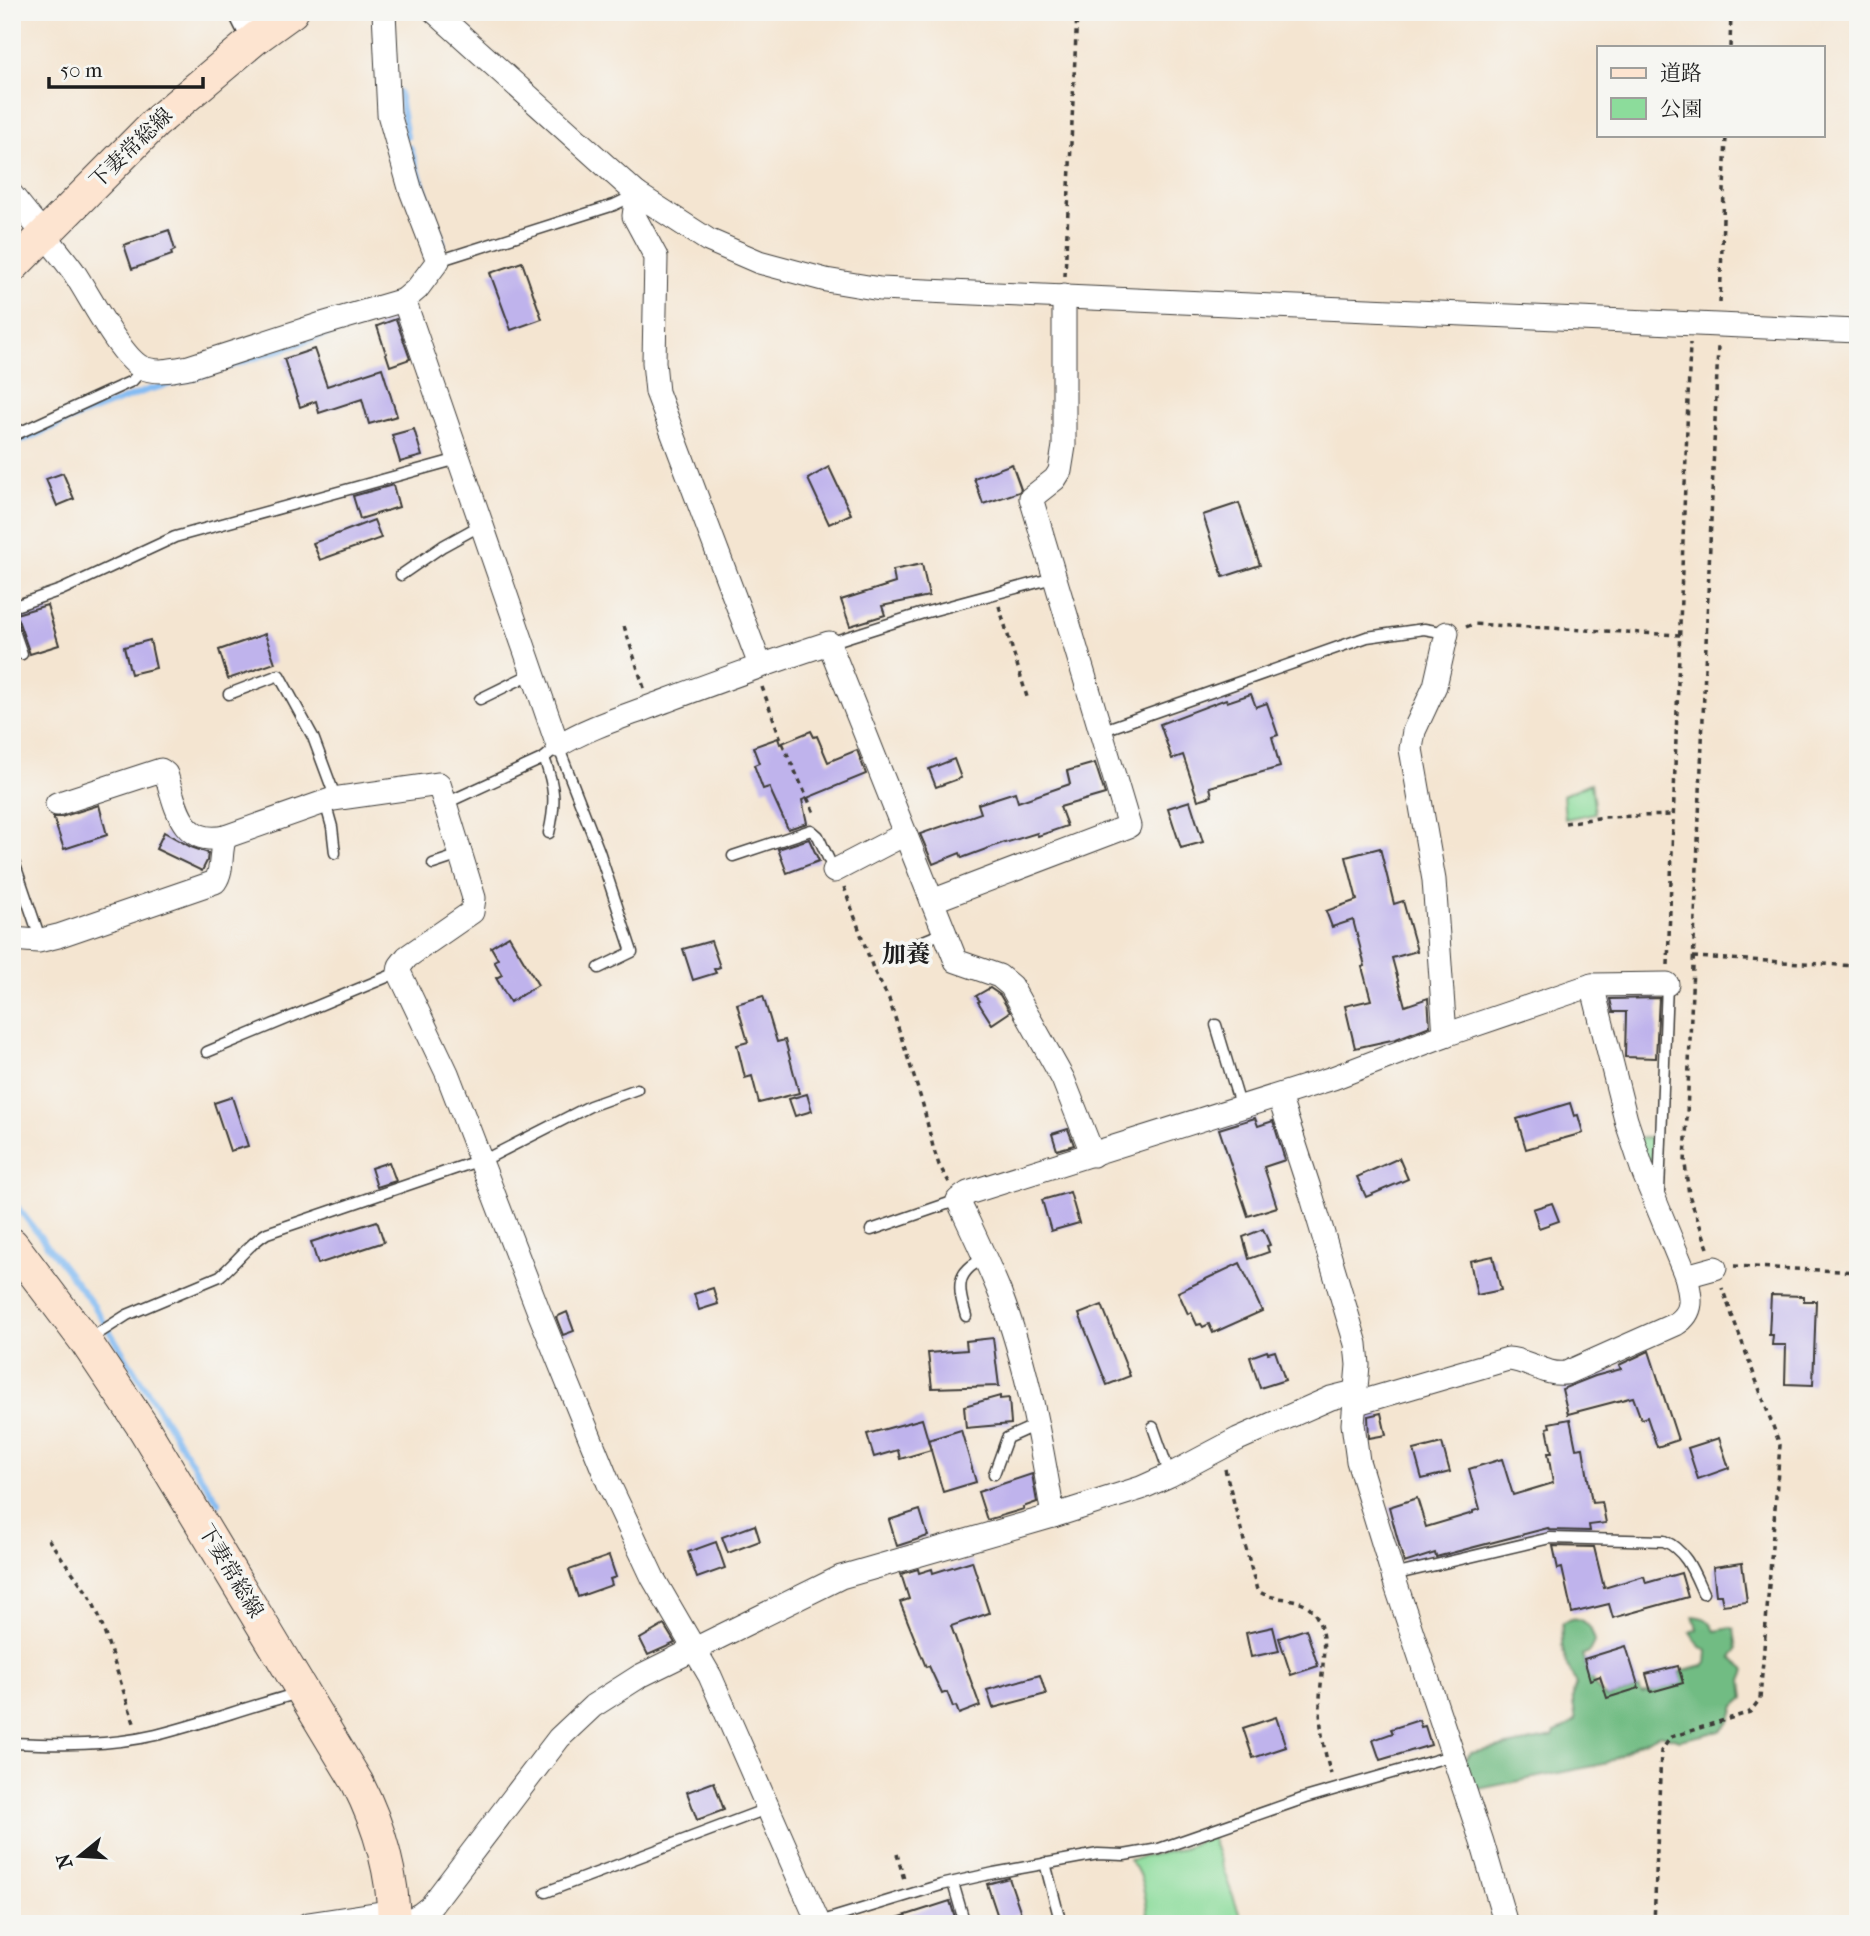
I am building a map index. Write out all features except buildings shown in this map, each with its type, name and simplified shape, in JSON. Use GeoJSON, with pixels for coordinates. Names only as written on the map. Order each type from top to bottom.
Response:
{"type":"FeatureCollection","features":[{"type":"Feature","properties":{"kind":"main road","name":"下妻常総線"},"geometry":{"type":"LineString","coordinates":[[12,267],[249,25],[292,12]]}},
{"type":"Feature","properties":{"kind":"main road","name":"下妻常総線"},"geometry":{"type":"LineString","coordinates":[[12,1244],[91,1338],[357,1782],[375,1821],[388,1864],[397,1919]]}},
{"type":"Feature","properties":{"kind":"street"},"geometry":{"type":"LineString","coordinates":[[12,195],[74,273],[123,348],[144,368],[166,371],[189,367],[404,300],[417,289],[438,261],[410,188],[389,114],[384,12]]}},
{"type":"Feature","properties":{"kind":"street"},"geometry":{"type":"LineString","coordinates":[[435,12],[637,194],[708,240],[759,262],[826,280],[880,289],[1858,331]]}},
{"type":"Feature","properties":{"kind":"street"},"geometry":{"type":"LineString","coordinates":[[637,194],[634,216],[656,257],[654,362],[657,392],[760,665]]}},
{"type":"Feature","properties":{"kind":"street"},"geometry":{"type":"LineString","coordinates":[[932,901],[1129,826],[1031,498],[1055,480],[1060,471],[1064,446],[1065,296]]}},
{"type":"Feature","properties":{"kind":"street"},"geometry":{"type":"LineString","coordinates":[[404,300],[533,673],[551,752],[571,738],[649,707],[760,665],[829,643],[956,961],[999,975],[1011,986],[1063,1079],[1093,1155]]}},
{"type":"Feature","properties":{"kind":"street"},"geometry":{"type":"LineString","coordinates":[[1444,1035],[1434,880],[1411,749],[1414,731],[1435,686],[1447,633]]}},
{"type":"Feature","properties":{"kind":"street"},"geometry":{"type":"LineString","coordinates":[[57,803],[161,770],[166,774],[181,819],[200,837],[210,840],[330,800],[439,784],[474,898],[472,912],[407,957],[399,972],[447,1073],[608,1482],[653,1578],[710,1676],[817,1923]]}},
{"type":"Feature","properties":{"kind":"street"},"geometry":{"type":"LineString","coordinates":[[834,871],[905,834]]}},
{"type":"Feature","properties":{"kind":"street"},"geometry":{"type":"LineString","coordinates":[[12,939],[41,941],[215,882],[221,874],[220,849],[225,837]]}},
{"type":"Feature","properties":{"kind":"street"},"geometry":{"type":"LineString","coordinates":[[308,1924],[397,1919],[421,1914],[431,1906],[559,1738],[614,1691],[694,1648],[841,1577],[1141,1488],[1218,1449],[1331,1398],[1354,1398],[1508,1359],[1522,1360],[1556,1374],[1566,1373],[1685,1318],[1691,1303],[1686,1276],[1659,1212],[1626,1120],[1592,985]]}},
{"type":"Feature","properties":{"kind":"street"},"geometry":{"type":"LineString","coordinates":[[1053,1516],[1036,1425],[1013,1330],[961,1198],[968,1193],[1333,1079],[1444,1035],[1592,985],[1667,985]]}},
{"type":"Feature","properties":{"kind":"street"},"geometry":{"type":"LineString","coordinates":[[1279,1096],[1356,1344],[1353,1424],[1358,1461],[1506,1924]]}},
{"type":"Feature","properties":{"kind":"street"},"geometry":{"type":"LineString","coordinates":[[1686,1276],[1715,1268]]}},
{"type":"Feature","properties":{"kind":"lane"},"geometry":{"type":"LineString","coordinates":[[438,261],[614,205],[637,194]]}},
{"type":"Feature","properties":{"kind":"lane"},"geometry":{"type":"LineString","coordinates":[[12,436],[132,381],[144,368]]}},
{"type":"Feature","properties":{"kind":"lane"},"geometry":{"type":"LineString","coordinates":[[12,607],[61,590],[175,537],[458,459]]}},
{"type":"Feature","properties":{"kind":"lane"},"geometry":{"type":"LineString","coordinates":[[401,575],[481,525]]}},
{"type":"Feature","properties":{"kind":"lane"},"geometry":{"type":"LineString","coordinates":[[829,643],[920,614],[1054,578]]}},
{"type":"Feature","properties":{"kind":"lane"},"geometry":{"type":"LineString","coordinates":[[12,625],[22,654]]}},
{"type":"Feature","properties":{"kind":"lane"},"geometry":{"type":"LineString","coordinates":[[1101,731],[1367,638],[1424,629],[1447,633]]}},
{"type":"Feature","properties":{"kind":"lane"},"geometry":{"type":"LineString","coordinates":[[480,699],[533,673]]}},
{"type":"Feature","properties":{"kind":"lane"},"geometry":{"type":"LineString","coordinates":[[229,694],[279,675],[313,737],[330,800],[335,853]]}},
{"type":"Feature","properties":{"kind":"lane"},"geometry":{"type":"LineString","coordinates":[[444,804],[551,752]]}},
{"type":"Feature","properties":{"kind":"lane"},"geometry":{"type":"LineString","coordinates":[[549,834],[554,808],[551,752]]}},
{"type":"Feature","properties":{"kind":"lane"},"geometry":{"type":"LineString","coordinates":[[551,752],[599,850],[632,952],[599,968]]}},
{"type":"Feature","properties":{"kind":"lane"},"geometry":{"type":"LineString","coordinates":[[733,856],[811,830],[818,836],[834,871]]}},
{"type":"Feature","properties":{"kind":"lane"},"geometry":{"type":"LineString","coordinates":[[433,864],[460,855]]}},
{"type":"Feature","properties":{"kind":"lane"},"geometry":{"type":"LineString","coordinates":[[12,856],[41,941]]}},
{"type":"Feature","properties":{"kind":"lane"},"geometry":{"type":"LineString","coordinates":[[894,953],[945,932]]}},
{"type":"Feature","properties":{"kind":"lane"},"geometry":{"type":"LineString","coordinates":[[207,1052],[399,972]]}},
{"type":"Feature","properties":{"kind":"lane"},"geometry":{"type":"LineString","coordinates":[[1659,1212],[1667,985]]}},
{"type":"Feature","properties":{"kind":"lane"},"geometry":{"type":"LineString","coordinates":[[1216,1026],[1241,1108]]}},
{"type":"Feature","properties":{"kind":"lane"},"geometry":{"type":"LineString","coordinates":[[91,1338],[114,1323],[220,1276],[253,1241],[267,1233],[479,1160],[590,1106],[638,1089]]}},
{"type":"Feature","properties":{"kind":"lane"},"geometry":{"type":"LineString","coordinates":[[871,1230],[961,1198]]}},
{"type":"Feature","properties":{"kind":"lane"},"geometry":{"type":"LineString","coordinates":[[966,1315],[959,1293],[962,1276],[968,1268],[985,1258]]}},
{"type":"Feature","properties":{"kind":"lane"},"geometry":{"type":"LineString","coordinates":[[994,1474],[1007,1438],[1036,1425]]}},
{"type":"Feature","properties":{"kind":"lane"},"geometry":{"type":"LineString","coordinates":[[1153,1427],[1170,1475]]}},
{"type":"Feature","properties":{"kind":"lane"},"geometry":{"type":"LineString","coordinates":[[1393,1575],[1550,1538],[1664,1541],[1675,1545],[1683,1555],[1703,1593]]}},
{"type":"Feature","properties":{"kind":"lane"},"geometry":{"type":"LineString","coordinates":[[12,1743],[57,1745],[107,1743],[139,1738],[303,1692]]}},
{"type":"Feature","properties":{"kind":"lane"},"geometry":{"type":"LineString","coordinates":[[817,1923],[953,1882],[1098,1854],[1124,1855],[1158,1849],[1231,1822],[1454,1755]]}},
{"type":"Feature","properties":{"kind":"lane"},"geometry":{"type":"LineString","coordinates":[[545,1892],[769,1808]]}},
{"type":"Feature","properties":{"kind":"lane"},"geometry":{"type":"LineString","coordinates":[[1045,1863],[1061,1924]]}},
{"type":"Feature","properties":{"kind":"lane"},"geometry":{"type":"LineString","coordinates":[[953,1882],[965,1924]]}},
{"type":"Feature","properties":{"kind":"path"},"geometry":{"type":"LineString","coordinates":[[1065,296],[1077,12]]}},
{"type":"Feature","properties":{"kind":"path"},"geometry":{"type":"LineString","coordinates":[[1730,46],[1731,12]]}},
{"type":"Feature","properties":{"kind":"path"},"geometry":{"type":"LineString","coordinates":[[1654,1924],[1661,1751],[1671,1737],[1750,1712],[1760,1699],[1780,1445],[1689,1195],[1685,1164],[1726,136]]}},
{"type":"Feature","properties":{"kind":"path"},"geometry":{"type":"LineString","coordinates":[[1667,985],[1691,324]]}},
{"type":"Feature","properties":{"kind":"path"},"geometry":{"type":"LineString","coordinates":[[995,594],[1027,697]]}},
{"type":"Feature","properties":{"kind":"path"},"geometry":{"type":"LineString","coordinates":[[1447,633],[1473,624],[1680,635]]}},
{"type":"Feature","properties":{"kind":"path"},"geometry":{"type":"LineString","coordinates":[[624,626],[649,707]]}},
{"type":"Feature","properties":{"kind":"path"},"geometry":{"type":"LineString","coordinates":[[1565,823],[1604,817],[1673,816]]}},
{"type":"Feature","properties":{"kind":"path"},"geometry":{"type":"LineString","coordinates":[[1693,957],[1858,967]]}},
{"type":"Feature","properties":{"kind":"path"},"geometry":{"type":"LineString","coordinates":[[889,999],[939,1165],[961,1198]]}},
{"type":"Feature","properties":{"kind":"path"},"geometry":{"type":"LineString","coordinates":[[1715,1268],[1727,1266],[1858,1272]]}},
{"type":"Feature","properties":{"kind":"path"},"geometry":{"type":"LineString","coordinates":[[1218,1449],[1235,1502],[1257,1590],[1263,1595],[1306,1605],[1318,1622],[1323,1648],[1319,1702],[1321,1729],[1324,1750],[1336,1790]]}},
{"type":"Feature","properties":{"kind":"path"},"geometry":{"type":"LineString","coordinates":[[48,1539],[89,1595],[99,1616],[139,1738]]}},
{"type":"Feature","properties":{"kind":"path"},"geometry":{"type":"LineString","coordinates":[[897,1854],[909,1895]]}},
{"type":"Feature","properties":{"kind":"green space"},"geometry":{"type":"Polygon","coordinates":[[[1591,783],[1595,813],[1565,819],[1563,795],[1591,783]]]}},
{"type":"Feature","properties":{"kind":"green space"},"geometry":{"type":"Polygon","coordinates":[[[1656,1136],[1656,1185],[1638,1139],[1656,1136]]]}},
{"type":"Feature","properties":{"kind":"green space"},"geometry":{"type":"Polygon","coordinates":[[[1693,1616],[1707,1620],[1715,1631],[1730,1628],[1734,1630],[1737,1649],[1731,1658],[1746,1670],[1742,1680],[1744,1698],[1735,1706],[1731,1719],[1720,1731],[1680,1740],[1660,1734],[1608,1763],[1479,1789],[1473,1783],[1463,1765],[1471,1753],[1553,1737],[1555,1732],[1568,1727],[1576,1720],[1573,1698],[1576,1685],[1564,1655],[1562,1624],[1568,1620],[1579,1619],[1588,1625],[1594,1642],[1589,1652],[1582,1655],[1594,1684],[1607,1698],[1639,1688],[1642,1694],[1682,1683],[1680,1672],[1703,1666],[1706,1663],[1707,1651],[1690,1632],[1697,1629],[1693,1616]]]}},
{"type":"Feature","properties":{"kind":"green space"},"geometry":{"type":"Polygon","coordinates":[[[1211,1836],[1243,1924],[1150,1924],[1144,1889],[1129,1860],[1181,1849],[1211,1836]]]}},
{"type":"Feature","properties":{"kind":"waterway"},"geometry":{"type":"LineString","coordinates":[[399,92],[407,137]]}},
{"type":"Feature","properties":{"kind":"waterway"},"geometry":{"type":"LineString","coordinates":[[410,147],[443,243]]}},
{"type":"Feature","properties":{"kind":"waterway"},"geometry":{"type":"LineString","coordinates":[[12,445],[148,390],[197,377],[357,325]]}},
{"type":"Feature","properties":{"kind":"waterway"},"geometry":{"type":"LineString","coordinates":[[12,1200],[94,1306],[219,1503]]}},
{"type":"Feature","properties":{"kind":"district","name":"加養"},"geometry":{"type":"Point","coordinates":[906,954]}}]}
